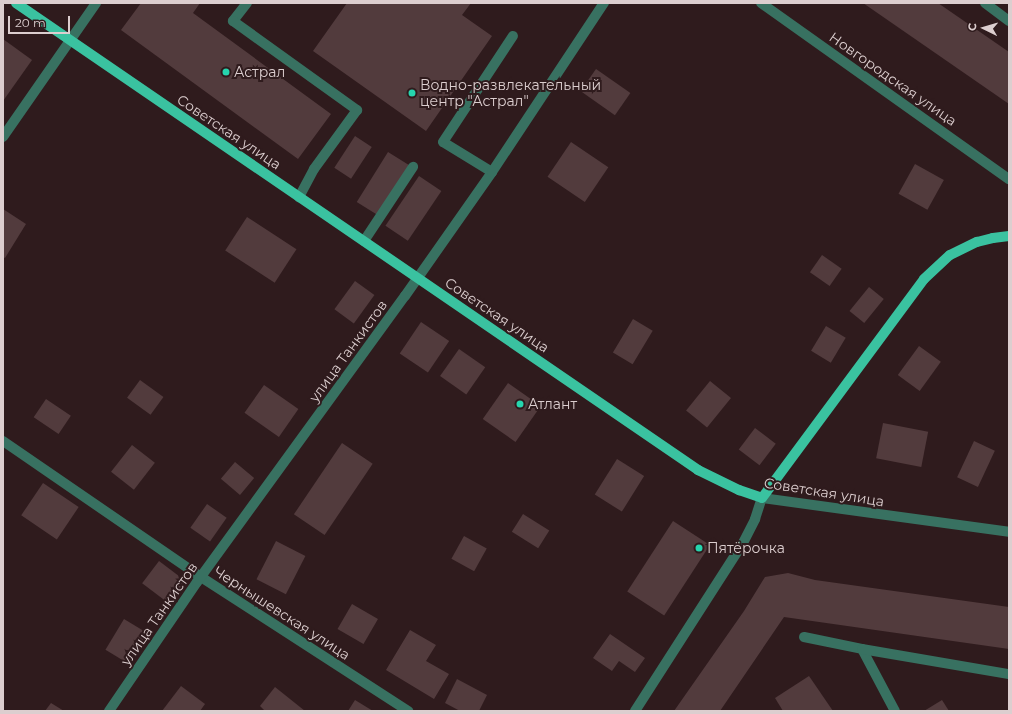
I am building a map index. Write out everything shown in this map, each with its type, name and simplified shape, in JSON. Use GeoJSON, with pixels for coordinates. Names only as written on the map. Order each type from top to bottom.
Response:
{"type":"FeatureCollection","features":[{"type":"Feature","properties":{"kind":"main road","name":"Советская улица"},"geometry":{"type":"LineString","coordinates":[[16,3],[698,470],[739,490],[762,498]]}},
{"type":"Feature","properties":{"kind":"main road"},"geometry":{"type":"LineString","coordinates":[[762,498],[924,279],[950,255],[977,242],[1009,236]]}},
{"type":"Feature","properties":{"kind":"street"},"geometry":{"type":"LineString","coordinates":[[3,137],[96,3]]}},
{"type":"Feature","properties":{"kind":"street"},"geometry":{"type":"LineString","coordinates":[[247,3],[233,21],[357,110],[314,169],[299,197]]}},
{"type":"Feature","properties":{"kind":"street","name":"улица Танкистов"},"geometry":{"type":"LineString","coordinates":[[109,711],[201,577],[418,278],[492,172],[604,3]]}},
{"type":"Feature","properties":{"kind":"street","name":"Новгородская улица"},"geometry":{"type":"LineString","coordinates":[[762,3],[1008,177]]}},
{"type":"Feature","properties":{"kind":"street"},"geometry":{"type":"LineString","coordinates":[[985,3],[1009,21]]}},
{"type":"Feature","properties":{"kind":"street"},"geometry":{"type":"LineString","coordinates":[[492,172],[443,142],[514,36]]}},
{"type":"Feature","properties":{"kind":"street"},"geometry":{"type":"LineString","coordinates":[[364,242],[413,167]]}},
{"type":"Feature","properties":{"kind":"street","name":"Чернышевская улица"},"geometry":{"type":"LineString","coordinates":[[3,441],[201,577],[408,711]]}},
{"type":"Feature","properties":{"kind":"street"},"geometry":{"type":"LineString","coordinates":[[635,711],[743,544],[755,519],[762,498]]}},
{"type":"Feature","properties":{"kind":"street","name":"Советская улица"},"geometry":{"type":"LineString","coordinates":[[762,498],[1009,532]]}},
{"type":"Feature","properties":{"kind":"street"},"geometry":{"type":"LineString","coordinates":[[804,637],[862,649],[1009,674]]}},
{"type":"Feature","properties":{"kind":"street"},"geometry":{"type":"LineString","coordinates":[[862,649],[895,711]]}},
{"type":"Feature","properties":{"kind":"building","name":"Астрал"},"geometry":{"type":"Polygon","coordinates":[[[141,3],[200,3],[193,13],[331,114],[298,159],[121,30],[141,3]]]}},
{"type":"Feature","properties":{"kind":"building","name":"Водно-развлекательный центр \"Астрал\""},"geometry":{"type":"Polygon","coordinates":[[[347,3],[471,3],[462,15],[492,36],[426,131],[313,51],[347,3]]]}},
{"type":"Feature","properties":{"kind":"building"},"geometry":{"type":"Polygon","coordinates":[[[863,3],[938,3],[1009,52],[1009,104],[863,3]]]}},
{"type":"Feature","properties":{"kind":"building"},"geometry":{"type":"Polygon","coordinates":[[[3,39],[32,60],[3,101],[3,39]]]}},
{"type":"Feature","properties":{"kind":"building"},"geometry":{"type":"Polygon","coordinates":[[[596,69],[630,93],[615,115],[581,91],[596,69]]]}},
{"type":"Feature","properties":{"kind":"building"},"geometry":{"type":"Polygon","coordinates":[[[355,136],[372,147],[351,179],[334,168],[355,136]]]}},
{"type":"Feature","properties":{"kind":"building"},"geometry":{"type":"Polygon","coordinates":[[[571,142],[608,167],[585,202],[548,177],[571,142]]]}},
{"type":"Feature","properties":{"kind":"building"},"geometry":{"type":"Polygon","coordinates":[[[388,152],[410,166],[379,216],[357,202],[388,152]]]}},
{"type":"Feature","properties":{"kind":"building"},"geometry":{"type":"Polygon","coordinates":[[[915,164],[944,180],[927,210],[899,194],[915,164]]]}},
{"type":"Feature","properties":{"kind":"building"},"geometry":{"type":"Polygon","coordinates":[[[419,176],[441,191],[408,241],[385,226],[419,176]]]}},
{"type":"Feature","properties":{"kind":"building"},"geometry":{"type":"Polygon","coordinates":[[[3,209],[26,224],[5,258],[3,257],[3,209]]]}},
{"type":"Feature","properties":{"kind":"building"},"geometry":{"type":"Polygon","coordinates":[[[247,217],[296,249],[275,283],[225,251],[247,217]]]}},
{"type":"Feature","properties":{"kind":"building"},"geometry":{"type":"Polygon","coordinates":[[[822,255],[842,269],[830,286],[810,272],[822,255]]]}},
{"type":"Feature","properties":{"kind":"building"},"geometry":{"type":"Polygon","coordinates":[[[355,281],[374,295],[354,323],[334,309],[355,281]]]}},
{"type":"Feature","properties":{"kind":"building"},"geometry":{"type":"Polygon","coordinates":[[[869,287],[884,299],[864,323],[849,311],[869,287]]]}},
{"type":"Feature","properties":{"kind":"building"},"geometry":{"type":"Polygon","coordinates":[[[633,319],[653,331],[633,364],[613,352],[633,319]]]}},
{"type":"Feature","properties":{"kind":"building"},"geometry":{"type":"Polygon","coordinates":[[[421,322],[449,341],[428,373],[400,354],[421,322]]]}},
{"type":"Feature","properties":{"kind":"building"},"geometry":{"type":"Polygon","coordinates":[[[826,326],[846,338],[831,363],[811,351],[826,326]]]}},
{"type":"Feature","properties":{"kind":"building"},"geometry":{"type":"Polygon","coordinates":[[[919,346],[941,362],[920,391],[898,375],[919,346]]]}},
{"type":"Feature","properties":{"kind":"building"},"geometry":{"type":"Polygon","coordinates":[[[459,349],[485,367],[466,394],[440,376],[459,349]]]}},
{"type":"Feature","properties":{"kind":"building"},"geometry":{"type":"Polygon","coordinates":[[[140,380],[163,397],[151,415],[127,398],[140,380]]]}},
{"type":"Feature","properties":{"kind":"building"},"geometry":{"type":"Polygon","coordinates":[[[710,381],[731,398],[707,428],[686,411],[710,381]]]}},
{"type":"Feature","properties":{"kind":"building"},"geometry":{"type":"Polygon","coordinates":[[[508,383],[541,406],[516,442],[483,419],[508,383]]]}},
{"type":"Feature","properties":{"kind":"building"},"geometry":{"type":"Polygon","coordinates":[[[264,385],[298,409],[279,437],[244,413],[264,385]]]}},
{"type":"Feature","properties":{"kind":"building"},"geometry":{"type":"Polygon","coordinates":[[[46,399],[71,416],[59,434],[34,417],[46,399]]]}},
{"type":"Feature","properties":{"kind":"building"},"geometry":{"type":"Polygon","coordinates":[[[883,423],[928,432],[921,467],[876,458],[883,423]]]}},
{"type":"Feature","properties":{"kind":"building"},"geometry":{"type":"Polygon","coordinates":[[[755,428],[776,444],[760,465],[739,450],[755,428]]]}},
{"type":"Feature","properties":{"kind":"building"},"geometry":{"type":"Polygon","coordinates":[[[974,441],[995,451],[978,487],[957,477],[974,441]]]}},
{"type":"Feature","properties":{"kind":"building"},"geometry":{"type":"Polygon","coordinates":[[[342,443],[373,464],[325,535],[294,514],[342,443]]]}},
{"type":"Feature","properties":{"kind":"building"},"geometry":{"type":"Polygon","coordinates":[[[132,445],[155,463],[134,490],[111,472],[132,445]]]}},
{"type":"Feature","properties":{"kind":"building"},"geometry":{"type":"Polygon","coordinates":[[[617,459],[644,476],[622,512],[595,495],[617,459]]]}},
{"type":"Feature","properties":{"kind":"building"},"geometry":{"type":"Polygon","coordinates":[[[235,462],[254,478],[240,495],[221,479],[235,462]]]}},
{"type":"Feature","properties":{"kind":"building"},"geometry":{"type":"Polygon","coordinates":[[[43,483],[79,507],[57,539],[21,515],[43,483]]]}},
{"type":"Feature","properties":{"kind":"building"},"geometry":{"type":"Polygon","coordinates":[[[207,504],[227,518],[210,542],[190,528],[207,504]]]}},
{"type":"Feature","properties":{"kind":"building"},"geometry":{"type":"Polygon","coordinates":[[[523,514],[549,530],[538,548],[512,532],[523,514]]]}},
{"type":"Feature","properties":{"kind":"building"},"geometry":{"type":"Polygon","coordinates":[[[673,521],[710,545],[664,615],[627,591],[673,521]]]}},
{"type":"Feature","properties":{"kind":"building"},"geometry":{"type":"Polygon","coordinates":[[[464,536],[487,549],[474,571],[451,559],[464,536]]]}},
{"type":"Feature","properties":{"kind":"building"},"geometry":{"type":"Polygon","coordinates":[[[276,541],[305,556],[286,594],[256,579],[276,541]]]}},
{"type":"Feature","properties":{"kind":"building"},"geometry":{"type":"Polygon","coordinates":[[[159,561],[186,581],[169,604],[142,583],[159,561]]]}},
{"type":"Feature","properties":{"kind":"building"},"geometry":{"type":"Polygon","coordinates":[[[788,573],[815,580],[1009,607],[1009,649],[784,617],[720,711],[674,711],[744,611],[765,577],[788,573]]]}},
{"type":"Feature","properties":{"kind":"building"},"geometry":{"type":"Polygon","coordinates":[[[352,604],[378,619],[363,644],[338,629],[352,604]]]}},
{"type":"Feature","properties":{"kind":"building"},"geometry":{"type":"Polygon","coordinates":[[[124,619],[147,633],[129,664],[105,650],[124,619]]]}},
{"type":"Feature","properties":{"kind":"building"},"geometry":{"type":"Polygon","coordinates":[[[410,630],[436,645],[426,661],[449,674],[434,699],[386,670],[410,630]]]}},
{"type":"Feature","properties":{"kind":"building"},"geometry":{"type":"Polygon","coordinates":[[[610,634],[645,658],[635,672],[619,661],[612,671],[593,658],[610,634]]]}},
{"type":"Feature","properties":{"kind":"building"},"geometry":{"type":"Polygon","coordinates":[[[809,676],[833,711],[783,711],[775,698],[809,676]]]}},
{"type":"Feature","properties":{"kind":"building"},"geometry":{"type":"Polygon","coordinates":[[[457,679],[487,695],[479,711],[460,711],[445,703],[457,679]]]}},
{"type":"Feature","properties":{"kind":"building"},"geometry":{"type":"Polygon","coordinates":[[[181,686],[205,704],[200,711],[162,711],[181,686]]]}},
{"type":"Feature","properties":{"kind":"building"},"geometry":{"type":"Polygon","coordinates":[[[275,687],[305,711],[265,711],[260,706],[275,687]]]}},
{"type":"Feature","properties":{"kind":"building"},"geometry":{"type":"Polygon","coordinates":[[[355,700],[373,711],[348,711],[355,700]]]}},
{"type":"Feature","properties":{"kind":"building"},"geometry":{"type":"Polygon","coordinates":[[[942,700],[949,711],[924,711],[942,700]]]}},
{"type":"Feature","properties":{"kind":"building"},"geometry":{"type":"Polygon","coordinates":[[[51,703],[64,711],[45,711],[51,703]]]}},
{"type":"Feature","properties":{"kind":"place","name":"Астрал"},"geometry":{"type":"Point","coordinates":[226,72]}},
{"type":"Feature","properties":{"kind":"place","name":"Водно-развлекательный центр \"Астрал\""},"geometry":{"type":"Point","coordinates":[412,93]}},
{"type":"Feature","properties":{"kind":"place","name":"Атлант"},"geometry":{"type":"Point","coordinates":[520,404]}},
{"type":"Feature","properties":{"kind":"place","name":"Пятёрочка"},"geometry":{"type":"Point","coordinates":[699,548]}}]}
